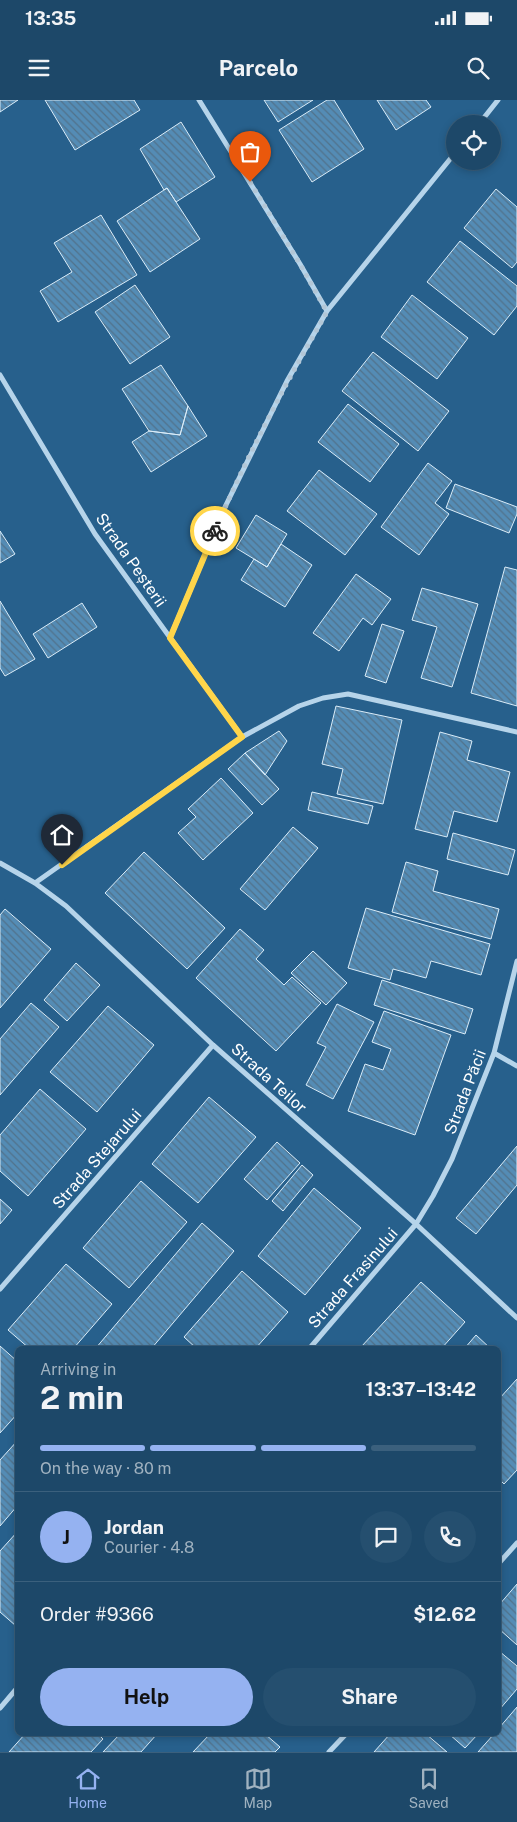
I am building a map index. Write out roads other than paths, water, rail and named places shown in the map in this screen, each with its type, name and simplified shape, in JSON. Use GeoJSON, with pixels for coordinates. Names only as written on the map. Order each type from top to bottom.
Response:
{"type":"FeatureCollection","features":[{"type":"Feature","properties":{"kind":"street"},"geometry":{"type":"LineString","coordinates":[[199,100],[300,264],[327,312]]}},
{"type":"Feature","properties":{"kind":"street"},"geometry":{"type":"LineString","coordinates":[[486,115],[498,100]]}},
{"type":"Feature","properties":{"kind":"street"},"geometry":{"type":"LineString","coordinates":[[170,638],[225,507],[287,381],[327,312],[446,164]]}},
{"type":"Feature","properties":{"kind":"street","name":"Strada Peșterii"},"geometry":{"type":"LineString","coordinates":[[0,375],[96,534],[242,737]]}},
{"type":"Feature","properties":{"kind":"street"},"geometry":{"type":"LineString","coordinates":[[35,883],[242,737],[299,706],[323,698],[348,694],[517,732]]}},
{"type":"Feature","properties":{"kind":"street","name":"Strada Teilor"},"geometry":{"type":"LineString","coordinates":[[0,863],[35,883],[66,906],[213,1045],[416,1224],[517,1318]]}},
{"type":"Feature","properties":{"kind":"street","name":"Strada Păcii"},"geometry":{"type":"LineString","coordinates":[[416,1224],[452,1159],[494,1053],[517,960]]}},
{"type":"Feature","properties":{"kind":"street","name":"Strada Stejarului"},"geometry":{"type":"LineString","coordinates":[[0,1289],[213,1045]]}},
{"type":"Feature","properties":{"kind":"street"},"geometry":{"type":"LineString","coordinates":[[494,1053],[517,1066]]}},
{"type":"Feature","properties":{"kind":"street","name":"Strada Frasinului"},"geometry":{"type":"LineString","coordinates":[[313,1346],[416,1224]]}},
{"type":"Feature","properties":{"kind":"street"},"geometry":{"type":"LineString","coordinates":[[501,1561],[517,1543]]}},
{"type":"Feature","properties":{"kind":"street"},"geometry":{"type":"LineString","coordinates":[[0,1708],[15,1690]]}},
{"type":"Feature","properties":{"kind":"street"},"geometry":{"type":"LineString","coordinates":[[329,1752],[344,1736]]}}]}
